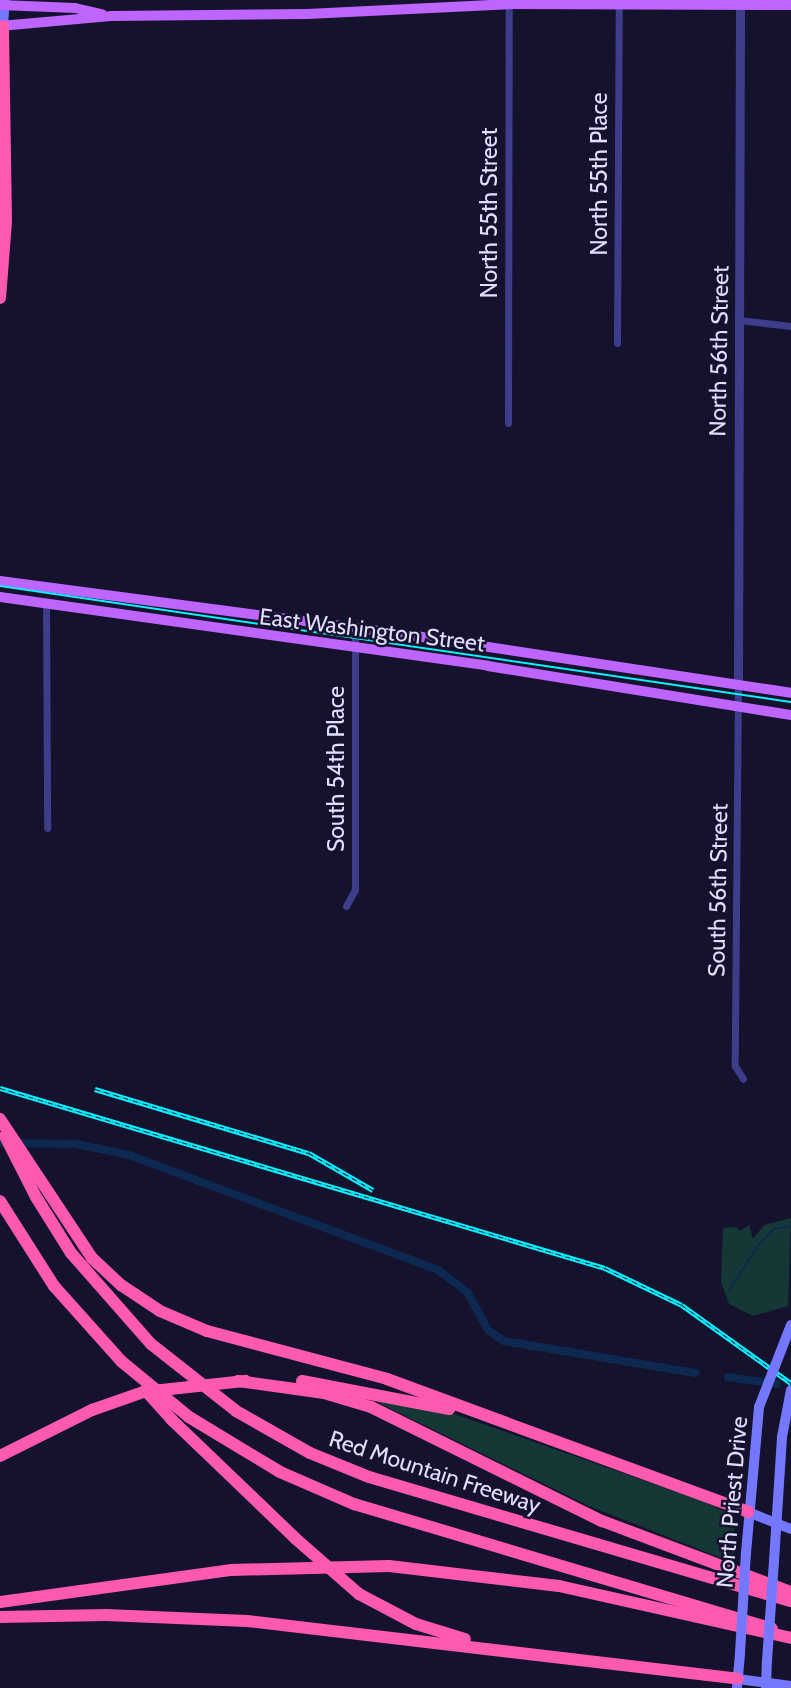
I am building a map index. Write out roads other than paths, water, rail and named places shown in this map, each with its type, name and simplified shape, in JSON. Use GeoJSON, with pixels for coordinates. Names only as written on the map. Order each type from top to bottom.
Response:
{"type":"FeatureCollection","features":[{"type":"Feature","properties":{"kind":"highway"},"geometry":{"type":"LineString","coordinates":[[0,298],[6,220],[1,26]]}},
{"type":"Feature","properties":{"kind":"highway"},"geometry":{"type":"LineString","coordinates":[[0,1121],[32,1180],[102,1268],[131,1293],[171,1317],[369,1373],[748,1512]]}},
{"type":"Feature","properties":{"kind":"highway","name":"Red Mountain Freeway"},"geometry":{"type":"LineString","coordinates":[[32,1180],[86,1273],[151,1344],[236,1411],[310,1453],[382,1481],[791,1601]]}},
{"type":"Feature","properties":{"kind":"highway"},"geometry":{"type":"LineString","coordinates":[[0,1201],[63,1297],[172,1420],[296,1539],[359,1594],[442,1633],[548,1654]]}},
{"type":"Feature","properties":{"kind":"highway"},"geometry":{"type":"LineString","coordinates":[[121,1361],[190,1418],[280,1472],[354,1504],[791,1636]]}},
{"type":"Feature","properties":{"kind":"highway"},"geometry":{"type":"LineString","coordinates":[[0,1456],[79,1416],[144,1392],[281,1379],[376,1392],[546,1439]]}},
{"type":"Feature","properties":{"kind":"highway"},"geometry":{"type":"LineString","coordinates":[[238,1381],[316,1392],[371,1407],[602,1521],[791,1592]]}},
{"type":"Feature","properties":{"kind":"highway"},"geometry":{"type":"LineString","coordinates":[[0,1602],[232,1570],[389,1566],[548,1584],[791,1636]]}},
{"type":"Feature","properties":{"kind":"highway"},"geometry":{"type":"LineString","coordinates":[[0,1617],[106,1615],[235,1620],[548,1654],[738,1683]]}},
{"type":"Feature","properties":{"kind":"main road"},"geometry":{"type":"LineString","coordinates":[[111,16],[75,4],[4,4],[1,26],[111,16],[307,14],[509,4],[791,5]]}},
{"type":"Feature","properties":{"kind":"main road","name":"East Washington Street"},"geometry":{"type":"LineString","coordinates":[[0,581],[355,628],[791,693]]}},
{"type":"Feature","properties":{"kind":"main road","name":"East Washington Street"},"geometry":{"type":"LineString","coordinates":[[0,597],[738,703],[791,715]]}},
{"type":"Feature","properties":{"kind":"main road","name":"North Priest Drive"},"geometry":{"type":"LineString","coordinates":[[738,1683],[748,1512],[759,1407],[791,1325]]}},
{"type":"Feature","properties":{"kind":"main road","name":"North Priest Drive"},"geometry":{"type":"LineString","coordinates":[[766,1685],[784,1422],[791,1390]]}},
{"type":"Feature","properties":{"kind":"main road"},"geometry":{"type":"LineString","coordinates":[[748,1512],[791,1529]]}},
{"type":"Feature","properties":{"kind":"main road"},"geometry":{"type":"LineString","coordinates":[[738,1683],[791,1686]]}},
{"type":"Feature","properties":{"kind":"street","name":"North 55th Street"},"geometry":{"type":"LineString","coordinates":[[508,423],[509,4]]}},
{"type":"Feature","properties":{"kind":"street","name":"North 55th Place"},"geometry":{"type":"LineString","coordinates":[[617,343],[619,5]]}},
{"type":"Feature","properties":{"kind":"street","name":"North 56th Street"},"geometry":{"type":"LineString","coordinates":[[738,703],[740,5]]}},
{"type":"Feature","properties":{"kind":"street"},"geometry":{"type":"LineString","coordinates":[[739,320],[791,326]]}},
{"type":"Feature","properties":{"kind":"street"},"geometry":{"type":"LineString","coordinates":[[46,603],[47,828]]}},
{"type":"Feature","properties":{"kind":"street","name":"South 54th Place"},"geometry":{"type":"LineString","coordinates":[[346,906],[355,890],[355,628]]}},
{"type":"Feature","properties":{"kind":"street","name":"South 56th Street"},"geometry":{"type":"LineString","coordinates":[[738,703],[735,1066],[743,1079]]}},
{"type":"Feature","properties":{"kind":"waterway"},"geometry":{"type":"LineString","coordinates":[[0,1143],[76,1144],[129,1155],[438,1270],[468,1293],[488,1330],[504,1341],[695,1373]]}},
{"type":"Feature","properties":{"kind":"waterway"},"geometry":{"type":"LineString","coordinates":[[729,1290],[760,1243],[774,1229],[791,1226]]}},
{"type":"Feature","properties":{"kind":"waterway"},"geometry":{"type":"LineString","coordinates":[[728,1377],[776,1384]]}},
{"type":"Feature","properties":{"kind":"tram line"},"geometry":{"type":"LineString","coordinates":[[0,586],[791,702]]}},
{"type":"Feature","properties":{"kind":"railway"},"geometry":{"type":"LineString","coordinates":[[0,1088],[605,1268],[682,1305],[791,1383]]}},
{"type":"Feature","properties":{"kind":"railway"},"geometry":{"type":"LineString","coordinates":[[95,1089],[309,1153],[373,1190]]}}]}
